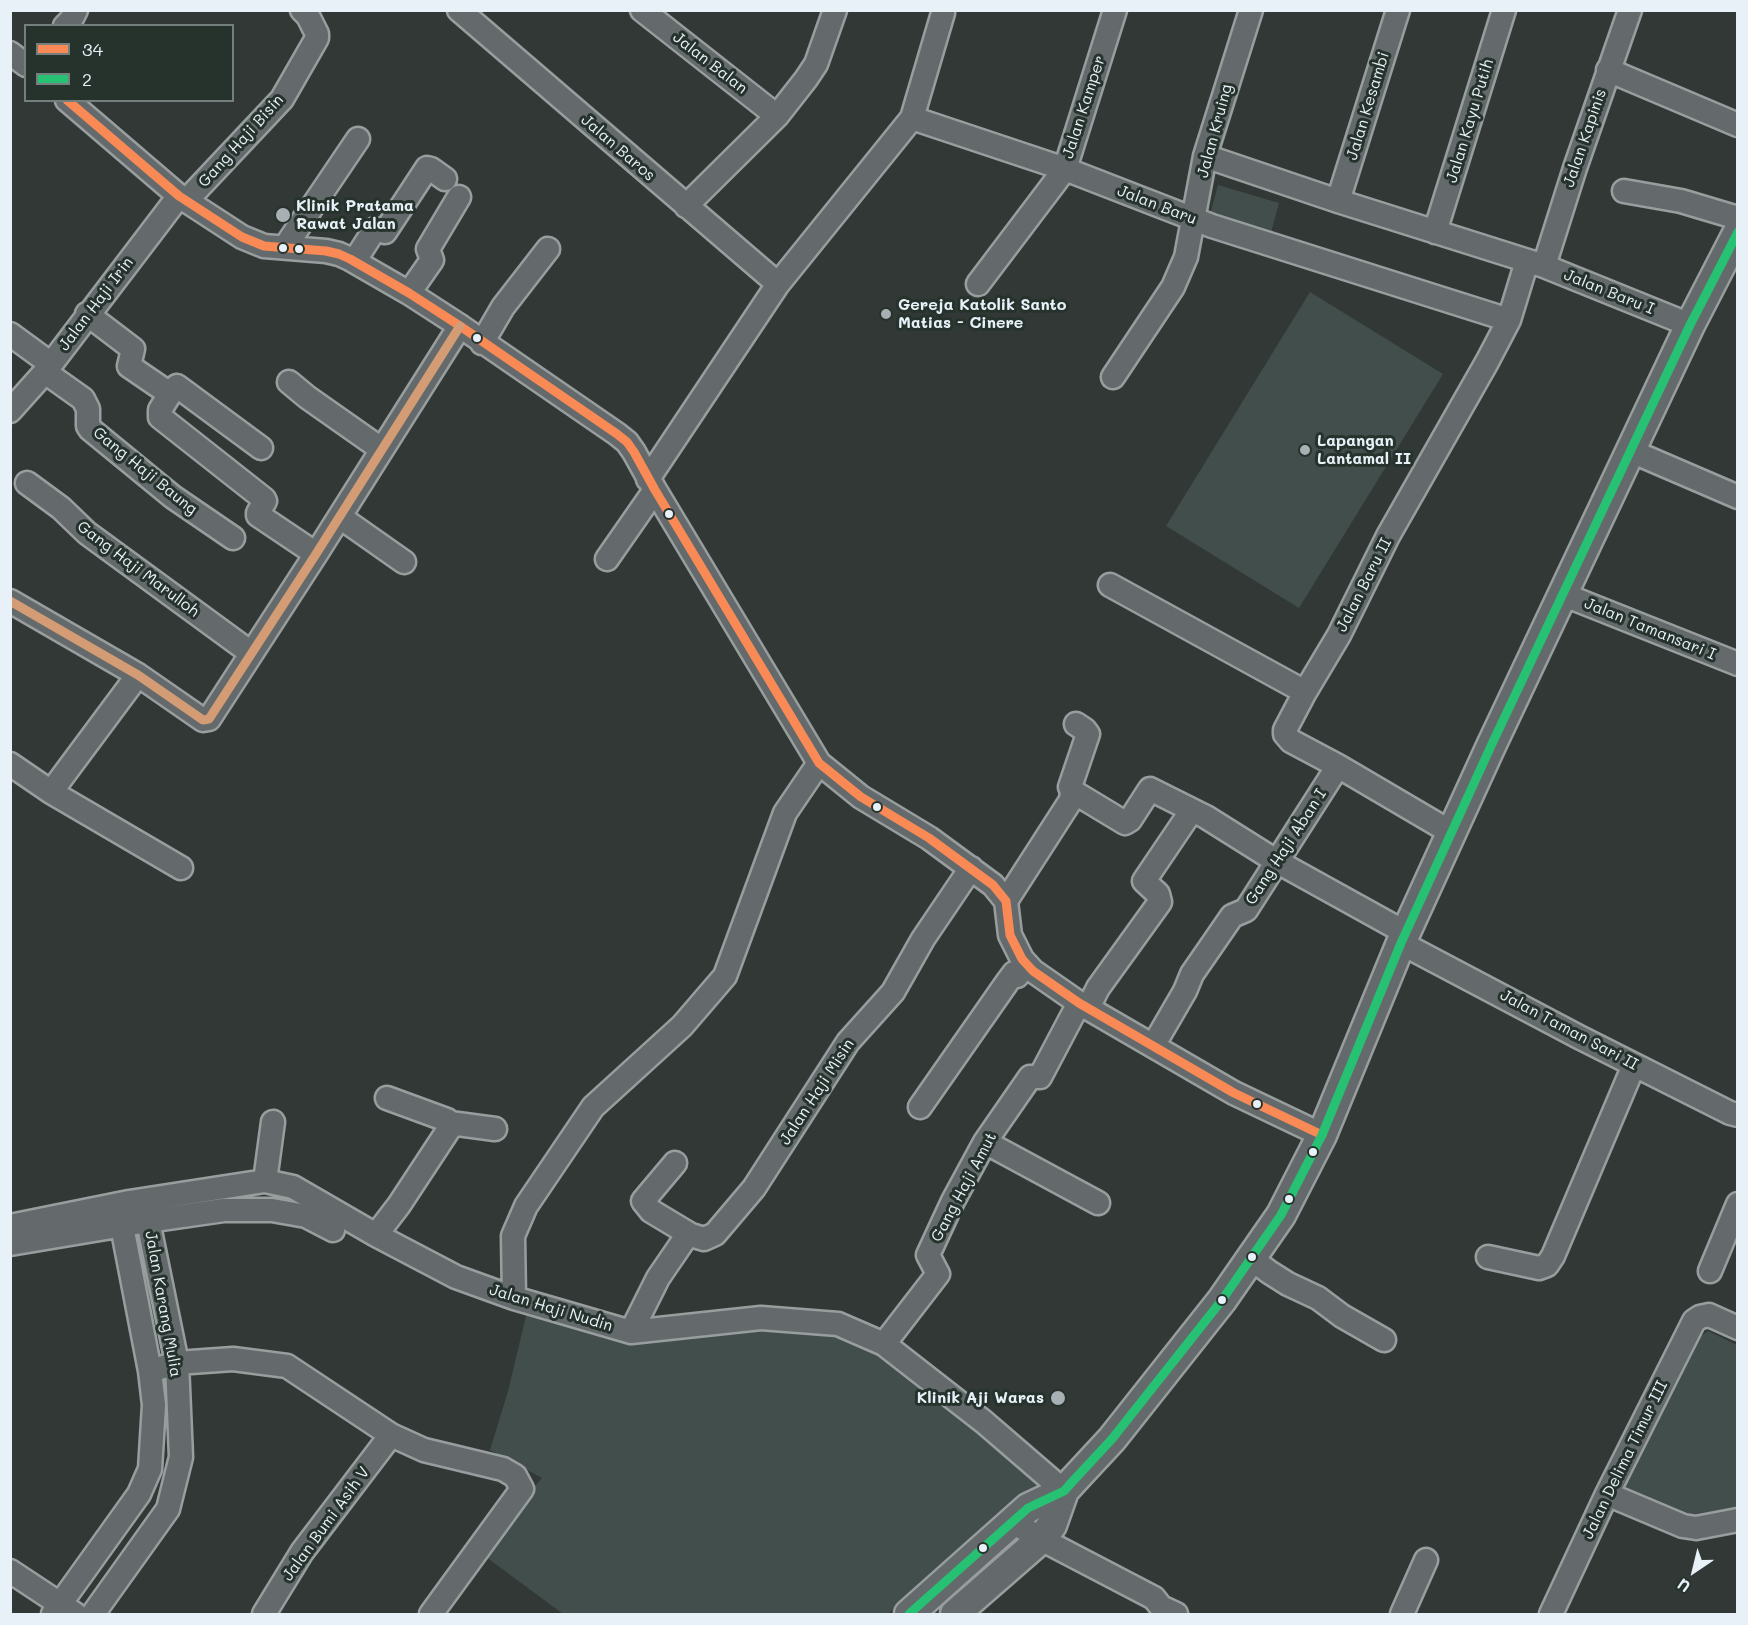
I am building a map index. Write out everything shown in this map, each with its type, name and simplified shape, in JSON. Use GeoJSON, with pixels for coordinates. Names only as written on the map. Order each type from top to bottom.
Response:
{"type":"FeatureCollection","features":[{"type":"Feature","properties":{"kind":"main road"},"geometry":{"type":"LineString","coordinates":[[909,1614],[1028,1508],[1064,1491],[1112,1439],[1222,1300],[1281,1215],[1322,1135],[1404,938],[1562,594],[1690,325],[1729,269],[1737,232]]}},
{"type":"Feature","properties":{"kind":"main road"},"geometry":{"type":"LineString","coordinates":[[955,1614],[1035,1544],[1052,1526],[1064,1491]]}},
{"type":"Feature","properties":{"kind":"street","name":"Jalan Baros"},"geometry":{"type":"LineString","coordinates":[[459,10],[778,284]]}},
{"type":"Feature","properties":{"kind":"street","name":"Jalan Balan"},"geometry":{"type":"LineString","coordinates":[[642,10],[777,116]]}},
{"type":"Feature","properties":{"kind":"street"},"geometry":{"type":"LineString","coordinates":[[686,206],[777,116],[816,64],[836,10]]}},
{"type":"Feature","properties":{"kind":"street","name":"Jalan Kamper"},"geometry":{"type":"LineString","coordinates":[[978,284],[1065,169],[1115,10]]}},
{"type":"Feature","properties":{"kind":"street","name":"Jalan Kruing"},"geometry":{"type":"LineString","coordinates":[[1113,377],[1173,287],[1186,257],[1205,156],[1251,10]]}},
{"type":"Feature","properties":{"kind":"street","name":"Jalan Kesambi"},"geometry":{"type":"LineString","coordinates":[[1338,201],[1398,10]]}},
{"type":"Feature","properties":{"kind":"street","name":"Jalan Kayu Putih"},"geometry":{"type":"LineString","coordinates":[[1436,232],[1504,10]]}},
{"type":"Feature","properties":{"kind":"street","name":"Jalan Kapinis"},"geometry":{"type":"LineString","coordinates":[[1536,264],[1575,168],[1630,10]]}},
{"type":"Feature","properties":{"kind":"street"},"geometry":{"type":"LineString","coordinates":[[607,559],[778,284],[912,118],[941,11]]}},
{"type":"Feature","properties":{"kind":"street","name":"Gang Haji Bisin"},"geometry":{"type":"LineString","coordinates":[[183,199],[282,99],[317,38],[310,12]]}},
{"type":"Feature","properties":{"kind":"street"},"geometry":{"type":"LineString","coordinates":[[10,52],[24,63]]}},
{"type":"Feature","properties":{"kind":"street"},"geometry":{"type":"LineString","coordinates":[[1608,70],[1737,125]]}},
{"type":"Feature","properties":{"kind":"street"},"geometry":{"type":"LineString","coordinates":[[69,102],[183,199],[252,242],[264,246],[326,251],[350,259],[460,326],[627,442],[819,763],[861,797],[929,838],[993,885],[1006,901],[1010,935],[1026,966],[1084,1006],[1234,1093],[1322,1135]]}},
{"type":"Feature","properties":{"kind":"street","name":"Jalan Baru"},"geometry":{"type":"LineString","coordinates":[[912,118],[1065,169],[1212,226],[1509,320]]}},
{"type":"Feature","properties":{"kind":"street"},"geometry":{"type":"LineString","coordinates":[[285,247],[358,139]]}},
{"type":"Feature","properties":{"kind":"street","name":"Jalan Baru I"},"geometry":{"type":"LineString","coordinates":[[1205,156],[1536,264],[1690,325]]}},
{"type":"Feature","properties":{"kind":"street"},"geometry":{"type":"LineString","coordinates":[[350,259],[357,257],[375,229],[385,232],[427,168],[445,178]]}},
{"type":"Feature","properties":{"kind":"street"},"geometry":{"type":"LineString","coordinates":[[1624,191],[1681,201],[1737,218]]}},
{"type":"Feature","properties":{"kind":"street"},"geometry":{"type":"LineString","coordinates":[[409,293],[432,260],[428,249],[459,197]]}},
{"type":"Feature","properties":{"kind":"street","name":"Jalan Haji Irin"},"geometry":{"type":"LineString","coordinates":[[10,411],[48,368],[87,314],[183,199]]}},
{"type":"Feature","properties":{"kind":"street"},"geometry":{"type":"LineString","coordinates":[[482,342],[503,307],[548,249]]}},
{"type":"Feature","properties":{"kind":"street","name":"Jalan Baru II"},"geometry":{"type":"LineString","coordinates":[[1452,833],[1292,741],[1285,734],[1285,730],[1339,635],[1388,536],[1487,362],[1536,264]]}},
{"type":"Feature","properties":{"kind":"street"},"geometry":{"type":"LineString","coordinates":[[87,314],[133,349],[129,366],[170,394]]}},
{"type":"Feature","properties":{"kind":"street"},"geometry":{"type":"LineString","coordinates":[[10,601],[138,675],[203,720],[209,720],[460,326]]}},
{"type":"Feature","properties":{"kind":"street","name":"Gang Haji Baung"},"geometry":{"type":"LineString","coordinates":[[10,334],[83,399],[90,429],[173,497],[233,538]]}},
{"type":"Feature","properties":{"kind":"street"},"geometry":{"type":"LineString","coordinates":[[289,382],[307,398],[381,449]]}},
{"type":"Feature","properties":{"kind":"street"},"geometry":{"type":"LineString","coordinates":[[261,448],[177,386],[160,410],[160,417],[264,499],[258,515],[316,554]]}},
{"type":"Feature","properties":{"kind":"street"},"geometry":{"type":"LineString","coordinates":[[1631,452],[1737,497]]}},
{"type":"Feature","properties":{"kind":"street","name":"Gang Haji Marulloh"},"geometry":{"type":"LineString","coordinates":[[27,483],[61,508],[87,533],[251,653]]}},
{"type":"Feature","properties":{"kind":"street"},"geometry":{"type":"LineString","coordinates":[[340,517],[404,562]]}},
{"type":"Feature","properties":{"kind":"street"},"geometry":{"type":"LineString","coordinates":[[1110,585],[1305,692]]}},
{"type":"Feature","properties":{"kind":"street","name":"Jalan Tamansari I"},"geometry":{"type":"LineString","coordinates":[[1562,594],[1737,664]]}},
{"type":"Feature","properties":{"kind":"street"},"geometry":{"type":"LineString","coordinates":[[51,792],[138,675]]}},
{"type":"Feature","properties":{"kind":"street"},"geometry":{"type":"LineString","coordinates":[[1006,901],[1071,800],[1070,787],[1088,734],[1076,724]]}},
{"type":"Feature","properties":{"kind":"street"},"geometry":{"type":"LineString","coordinates":[[514,1298],[513,1236],[526,1206],[593,1107],[682,1026],[725,976],[785,813],[819,763]]}},
{"type":"Feature","properties":{"kind":"street"},"geometry":{"type":"LineString","coordinates":[[10,764],[51,792],[181,868]]}},
{"type":"Feature","properties":{"kind":"street","name":"Gang Haji Aban I"},"geometry":{"type":"LineString","coordinates":[[1153,1046],[1185,991],[1192,974],[1232,916],[1246,910],[1338,766]]}},
{"type":"Feature","properties":{"kind":"street","name":"Jalan Taman Sari II"},"geometry":{"type":"LineString","coordinates":[[1072,792],[1125,823],[1130,820],[1150,789],[1192,810],[1404,938],[1634,1065],[1737,1115]]}},
{"type":"Feature","properties":{"kind":"street"},"geometry":{"type":"LineString","coordinates":[[1084,1006],[1160,902],[1158,894],[1144,880],[1192,810]]}},
{"type":"Feature","properties":{"kind":"street","name":"Jalan Haji Misin"},"geometry":{"type":"LineString","coordinates":[[691,1235],[704,1239],[715,1234],[754,1188],[848,1042],[893,992],[923,939],[971,868]]}},
{"type":"Feature","properties":{"kind":"street"},"geometry":{"type":"LineString","coordinates":[[920,1107],[1014,973],[1017,976],[1026,966]]}},
{"type":"Feature","properties":{"kind":"street","name":"Gang Haji Amut"},"geometry":{"type":"LineString","coordinates":[[884,1344],[938,1274],[928,1255],[953,1201],[985,1142],[1030,1077],[1040,1077],[1084,1006]]}},
{"type":"Feature","properties":{"kind":"street"},"geometry":{"type":"LineString","coordinates":[[1488,1257],[1539,1268],[1547,1265],[1553,1256],[1634,1065]]}},
{"type":"Feature","properties":{"kind":"street"},"geometry":{"type":"LineString","coordinates":[[387,1098],[450,1123],[495,1129]]}},
{"type":"Feature","properties":{"kind":"street"},"geometry":{"type":"LineString","coordinates":[[265,1181],[273,1122]]}},
{"type":"Feature","properties":{"kind":"street"},"geometry":{"type":"LineString","coordinates":[[376,1235],[399,1205],[451,1126],[450,1123]]}},
{"type":"Feature","properties":{"kind":"street"},"geometry":{"type":"LineString","coordinates":[[985,1142],[1098,1203]]}},
{"type":"Feature","properties":{"kind":"street"},"geometry":{"type":"LineString","coordinates":[[675,1163],[644,1201],[651,1211],[691,1235]]}},
{"type":"Feature","properties":{"kind":"street","name":"Jalan Haji Nudin"},"geometry":{"type":"LineString","coordinates":[[10,1226],[129,1202],[265,1181],[293,1187],[376,1235],[456,1277],[514,1298],[631,1332],[761,1318],[837,1324],[884,1344],[984,1422],[1064,1491]]}},
{"type":"Feature","properties":{"kind":"street"},"geometry":{"type":"LineString","coordinates":[[1710,1271],[1737,1204]]}},
{"type":"Feature","properties":{"kind":"street"},"geometry":{"type":"LineString","coordinates":[[10,1244],[224,1210],[272,1210],[306,1216],[333,1230]]}},
{"type":"Feature","properties":{"kind":"street","name":"Jalan Karang Mulia"},"geometry":{"type":"LineString","coordinates":[[93,1614],[168,1509],[181,1456],[177,1363],[148,1221]]}},
{"type":"Feature","properties":{"kind":"street","name":"Jalan Karang Mulia"},"geometry":{"type":"LineString","coordinates":[[63,1611],[139,1494],[150,1469],[154,1405],[150,1371],[122,1226]]}},
{"type":"Feature","properties":{"kind":"street"},"geometry":{"type":"LineString","coordinates":[[631,1332],[658,1278],[686,1237],[691,1235]]}},
{"type":"Feature","properties":{"kind":"street"},"geometry":{"type":"LineString","coordinates":[[1252,1259],[1269,1272],[1318,1298],[1342,1316],[1384,1340]]}},
{"type":"Feature","properties":{"kind":"street","name":"Jalan Delima Timur III"},"geometry":{"type":"LineString","coordinates":[[1551,1614],[1607,1494],[1694,1321],[1709,1315],[1737,1328]]}},
{"type":"Feature","properties":{"kind":"street"},"geometry":{"type":"LineString","coordinates":[[150,1371],[177,1363],[233,1359],[287,1366],[391,1435],[424,1450],[503,1469],[515,1476],[522,1489],[431,1614]]}},
{"type":"Feature","properties":{"kind":"street","name":"Jalan Bumi Asih V"},"geometry":{"type":"LineString","coordinates":[[264,1614],[302,1552],[391,1435]]}},
{"type":"Feature","properties":{"kind":"street"},"geometry":{"type":"LineString","coordinates":[[1607,1494],[1683,1526],[1696,1528],[1737,1520]]}},
{"type":"Feature","properties":{"kind":"street"},"geometry":{"type":"LineString","coordinates":[[1006,1526],[1035,1544],[1154,1598],[1168,1611]]}},
{"type":"Feature","properties":{"kind":"street"},"geometry":{"type":"LineString","coordinates":[[1402,1614],[1426,1560]]}},
{"type":"Feature","properties":{"kind":"street"},"geometry":{"type":"LineString","coordinates":[[10,1571],[63,1611]]}},
{"type":"Feature","properties":{"kind":"shaded area"},"geometry":{"type":"Polygon","coordinates":[[[1218,185],[1279,203],[1270,236],[1209,218],[1218,185]]]}},
{"type":"Feature","properties":{"kind":"shaded area","name":"Lapangan Lantamal II"},"geometry":{"type":"Polygon","coordinates":[[[1310,292],[1443,374],[1299,608],[1166,526],[1310,292]]]}},
{"type":"Feature","properties":{"kind":"shaded area"},"geometry":{"type":"Polygon","coordinates":[[[527,1312],[743,1331],[834,1334],[879,1353],[979,1431],[1042,1486],[1018,1497],[888,1614],[563,1614],[482,1554],[542,1478],[490,1450],[508,1391],[527,1312]]]}},
{"type":"Feature","properties":{"kind":"shaded area"},"geometry":{"type":"Polygon","coordinates":[[[1708,1331],[1737,1345],[1737,1509],[1684,1519],[1624,1487],[1695,1340],[1708,1331]]]}},
{"type":"Feature","properties":{"kind":"transit line","name":"34"},"geometry":{"type":"LineString","coordinates":[[69,102],[179,196],[242,237],[264,246],[326,251],[350,259],[460,326],[627,442],[819,763],[861,797],[929,838],[993,885],[1006,901],[1010,935],[1022,959],[1033,971],[1079,1003],[1234,1093],[1322,1135]]}},
{"type":"Feature","properties":{"kind":"transit line","name":"2"},"geometry":{"type":"LineString","coordinates":[[909,1614],[1028,1508],[1064,1491],[1112,1439],[1222,1300],[1281,1215],[1322,1135],[1401,943],[1491,746],[1690,325],[1738,232]]}},
{"type":"Feature","properties":{"kind":"transit line"},"geometry":{"type":"LineString","coordinates":[[10,601],[138,675],[203,720],[209,719],[460,326]]}},
{"type":"Feature","properties":{"kind":"place","name":"Klinik Pratama Rawat Jalan"},"geometry":{"type":"Point","coordinates":[283,215]}},
{"type":"Feature","properties":{"kind":"place","name":"Gereja Katolik Santo Matias - Cinere"},"geometry":{"type":"Point","coordinates":[886,314]}},
{"type":"Feature","properties":{"kind":"place","name":"Lapangan Lantamal II"},"geometry":{"type":"Point","coordinates":[1305,450]}},
{"type":"Feature","properties":{"kind":"place","name":"Klinik Aji Waras"},"geometry":{"type":"Point","coordinates":[1058,1398]}}]}
